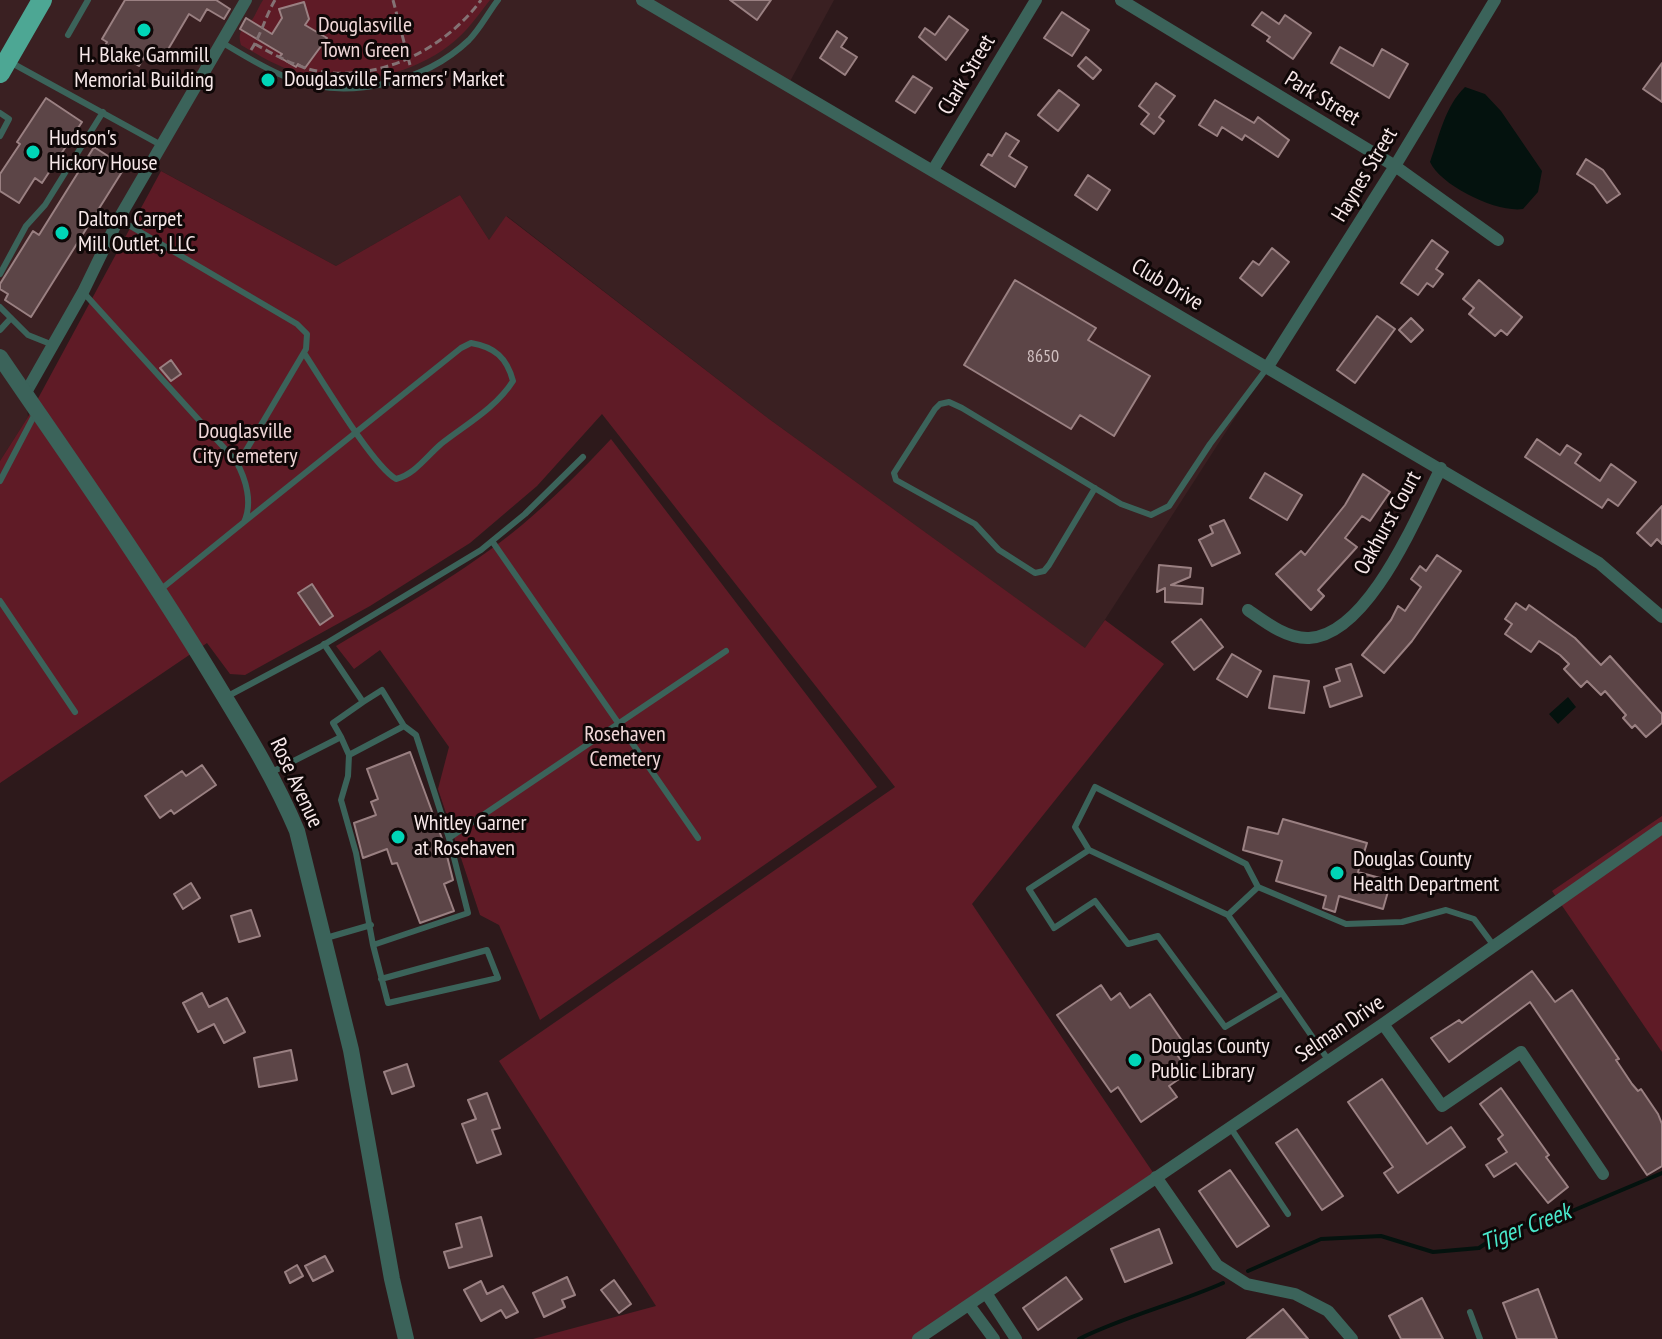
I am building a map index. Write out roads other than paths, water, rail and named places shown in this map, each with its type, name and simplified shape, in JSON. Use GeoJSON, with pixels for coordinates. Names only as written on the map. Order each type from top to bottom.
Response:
{"type":"FeatureCollection","features":[{"type":"Feature","properties":{"kind":"main road"},"geometry":{"type":"LineString","coordinates":[[4,66],[42,0]]}},
{"type":"Feature","properties":{"kind":"street"},"geometry":{"type":"LineString","coordinates":[[25,394],[83,292],[118,220],[246,0]]}},
{"type":"Feature","properties":{"kind":"street","name":"Club Drive"},"geometry":{"type":"LineString","coordinates":[[642,0],[1599,563],[1662,617]]}},
{"type":"Feature","properties":{"kind":"street","name":"Clark Street"},"geometry":{"type":"LineString","coordinates":[[933,170],[1036,0]]}},
{"type":"Feature","properties":{"kind":"street","name":"Park Street"},"geometry":{"type":"LineString","coordinates":[[1121,0],[1395,166],[1498,240]]}},
{"type":"Feature","properties":{"kind":"street","name":"Haynes Street"},"geometry":{"type":"LineString","coordinates":[[1267,368],[1395,166],[1495,0]]}},
{"type":"Feature","properties":{"kind":"street","name":"Rose Avenue"},"geometry":{"type":"LineString","coordinates":[[0,357],[225,697],[270,773],[297,831],[351,1050],[392,1279],[406,1339]]}},
{"type":"Feature","properties":{"kind":"street","name":"Oakhurst Court"},"geometry":{"type":"LineString","coordinates":[[1248,610],[1272,627],[1306,639],[1324,635],[1353,616],[1384,578],[1441,468]]}},
{"type":"Feature","properties":{"kind":"street","name":"Selman Drive"},"geometry":{"type":"LineString","coordinates":[[918,1339],[1383,1024],[1662,828]]}},
{"type":"Feature","properties":{"kind":"street"},"geometry":{"type":"LineString","coordinates":[[1383,1024],[1442,1106],[1521,1052],[1603,1174]]}},
{"type":"Feature","properties":{"kind":"street"},"geometry":{"type":"LineString","coordinates":[[1156,1177],[1217,1265],[1247,1284],[1295,1294],[1328,1311],[1352,1339]]}},
{"type":"Feature","properties":{"kind":"street"},"geometry":{"type":"LineString","coordinates":[[986,1293],[1016,1339]]}},
{"type":"Feature","properties":{"kind":"street"},"geometry":{"type":"LineString","coordinates":[[969,1305],[994,1339]]}},
{"type":"Feature","properties":{"kind":"lane"},"geometry":{"type":"LineString","coordinates":[[68,35],[88,0]]}},
{"type":"Feature","properties":{"kind":"lane"},"geometry":{"type":"LineString","coordinates":[[221,42],[293,80],[318,86],[372,86],[399,80],[451,54],[470,39],[498,0]]}},
{"type":"Feature","properties":{"kind":"lane"},"geometry":{"type":"LineString","coordinates":[[4,66],[103,112],[161,145]]}},
{"type":"Feature","properties":{"kind":"lane"},"geometry":{"type":"LineString","coordinates":[[0,274],[26,226],[45,205],[103,112]]}},
{"type":"Feature","properties":{"kind":"lane"},"geometry":{"type":"LineString","coordinates":[[0,113],[9,119],[0,136]]}},
{"type":"Feature","properties":{"kind":"lane"},"geometry":{"type":"LineString","coordinates":[[118,220],[297,324],[307,334],[304,353],[238,464]]}},
{"type":"Feature","properties":{"kind":"lane"},"geometry":{"type":"LineString","coordinates":[[83,292],[238,464],[243,475],[249,512],[244,522]]}},
{"type":"Feature","properties":{"kind":"lane"},"geometry":{"type":"LineString","coordinates":[[0,307],[28,335],[53,345]]}},
{"type":"Feature","properties":{"kind":"lane"},"geometry":{"type":"LineString","coordinates":[[0,330],[11,318]]}},
{"type":"Feature","properties":{"kind":"lane"},"geometry":{"type":"LineString","coordinates":[[158,592],[244,522],[357,432],[461,348],[471,343],[485,345],[495,351],[504,358],[513,381],[506,391],[403,477],[396,479],[388,474],[357,432],[304,353]]}},
{"type":"Feature","properties":{"kind":"lane"},"geometry":{"type":"LineString","coordinates":[[1095,488],[1049,565],[1044,571],[1035,573],[999,550],[975,524],[916,493],[894,477],[940,404],[949,402],[962,408],[1095,488],[1121,504],[1144,513],[1159,513],[1169,506],[1210,444],[1267,368]]}},
{"type":"Feature","properties":{"kind":"lane"},"geometry":{"type":"LineString","coordinates":[[0,481],[37,411]]}},
{"type":"Feature","properties":{"kind":"lane"},"geometry":{"type":"LineString","coordinates":[[225,697],[399,601],[492,541],[525,514],[583,457]]}},
{"type":"Feature","properties":{"kind":"lane"},"geometry":{"type":"LineString","coordinates":[[492,541],[698,838]]}},
{"type":"Feature","properties":{"kind":"lane"},"geometry":{"type":"LineString","coordinates":[[0,601],[75,712]]}},
{"type":"Feature","properties":{"kind":"lane"},"geometry":{"type":"LineString","coordinates":[[324,644],[363,702]]}},
{"type":"Feature","properties":{"kind":"lane"},"geometry":{"type":"LineString","coordinates":[[449,838],[726,651]]}},
{"type":"Feature","properties":{"kind":"lane"},"geometry":{"type":"LineString","coordinates":[[373,945],[468,913],[449,838],[416,735],[404,726],[382,690],[333,723],[349,755],[348,776],[341,800],[356,853],[373,945],[381,979],[388,1003],[498,978],[487,950],[381,979]]}},
{"type":"Feature","properties":{"kind":"lane"},"geometry":{"type":"LineString","coordinates":[[349,755],[404,726]]}},
{"type":"Feature","properties":{"kind":"lane"},"geometry":{"type":"LineString","coordinates":[[270,773],[341,737]]}},
{"type":"Feature","properties":{"kind":"lane"},"geometry":{"type":"LineString","coordinates":[[1329,1061],[1228,915],[1089,850],[1075,827],[1095,787],[1246,864],[1258,887],[1346,924],[1402,922],[1446,910],[1474,919],[1494,946]]}},
{"type":"Feature","properties":{"kind":"lane"},"geometry":{"type":"LineString","coordinates":[[1089,850],[1029,889],[1054,928],[1095,901],[1128,944],[1158,936],[1225,1027],[1282,993]]}},
{"type":"Feature","properties":{"kind":"lane"},"geometry":{"type":"LineString","coordinates":[[1228,915],[1258,887]]}},
{"type":"Feature","properties":{"kind":"lane"},"geometry":{"type":"LineString","coordinates":[[323,939],[371,925]]}},
{"type":"Feature","properties":{"kind":"lane"},"geometry":{"type":"LineString","coordinates":[[1230,1127],[1288,1214]]}},
{"type":"Feature","properties":{"kind":"lane"},"geometry":{"type":"LineString","coordinates":[[1470,1312],[1480,1339]]}},
{"type":"Feature","properties":{"kind":"waterway","name":"Tiger Creek"},"geometry":{"type":"LineString","coordinates":[[1248,1271],[1321,1239],[1381,1236],[1433,1252],[1479,1248],[1503,1232],[1546,1222],[1662,1173]]}},
{"type":"Feature","properties":{"kind":"waterway"},"geometry":{"type":"LineString","coordinates":[[1079,1339],[1223,1283]]}},
{"type":"Feature","properties":{"kind":"place","name":"H. Blake Gammill Memorial Building"},"geometry":{"type":"Point","coordinates":[144,30]}},
{"type":"Feature","properties":{"kind":"place","name":"Douglasville Farmers' Market"},"geometry":{"type":"Point","coordinates":[268,80]}},
{"type":"Feature","properties":{"kind":"place","name":"Hudson's Hickory House"},"geometry":{"type":"Point","coordinates":[33,152]}},
{"type":"Feature","properties":{"kind":"place","name":"Dalton Carpet Mill Outlet, LLC"},"geometry":{"type":"Point","coordinates":[62,233]}},
{"type":"Feature","properties":{"kind":"place","name":"Whitley Garner at Rosehaven"},"geometry":{"type":"Point","coordinates":[398,837]}},
{"type":"Feature","properties":{"kind":"place","name":"Douglas County Health Department"},"geometry":{"type":"Point","coordinates":[1337,873]}},
{"type":"Feature","properties":{"kind":"place","name":"Douglas County Public Library"},"geometry":{"type":"Point","coordinates":[1135,1060]}},
{"type":"Feature","properties":{"kind":"park label","name":"Douglasville Town Green"},"geometry":{"type":"Point","coordinates":[365,38]}},
{"type":"Feature","properties":{"kind":"park label","name":"Douglasville City Cemetery"},"geometry":{"type":"Point","coordinates":[245,444]}},
{"type":"Feature","properties":{"kind":"park label","name":"Rosehaven Cemetery"},"geometry":{"type":"Point","coordinates":[625,748]}}]}
